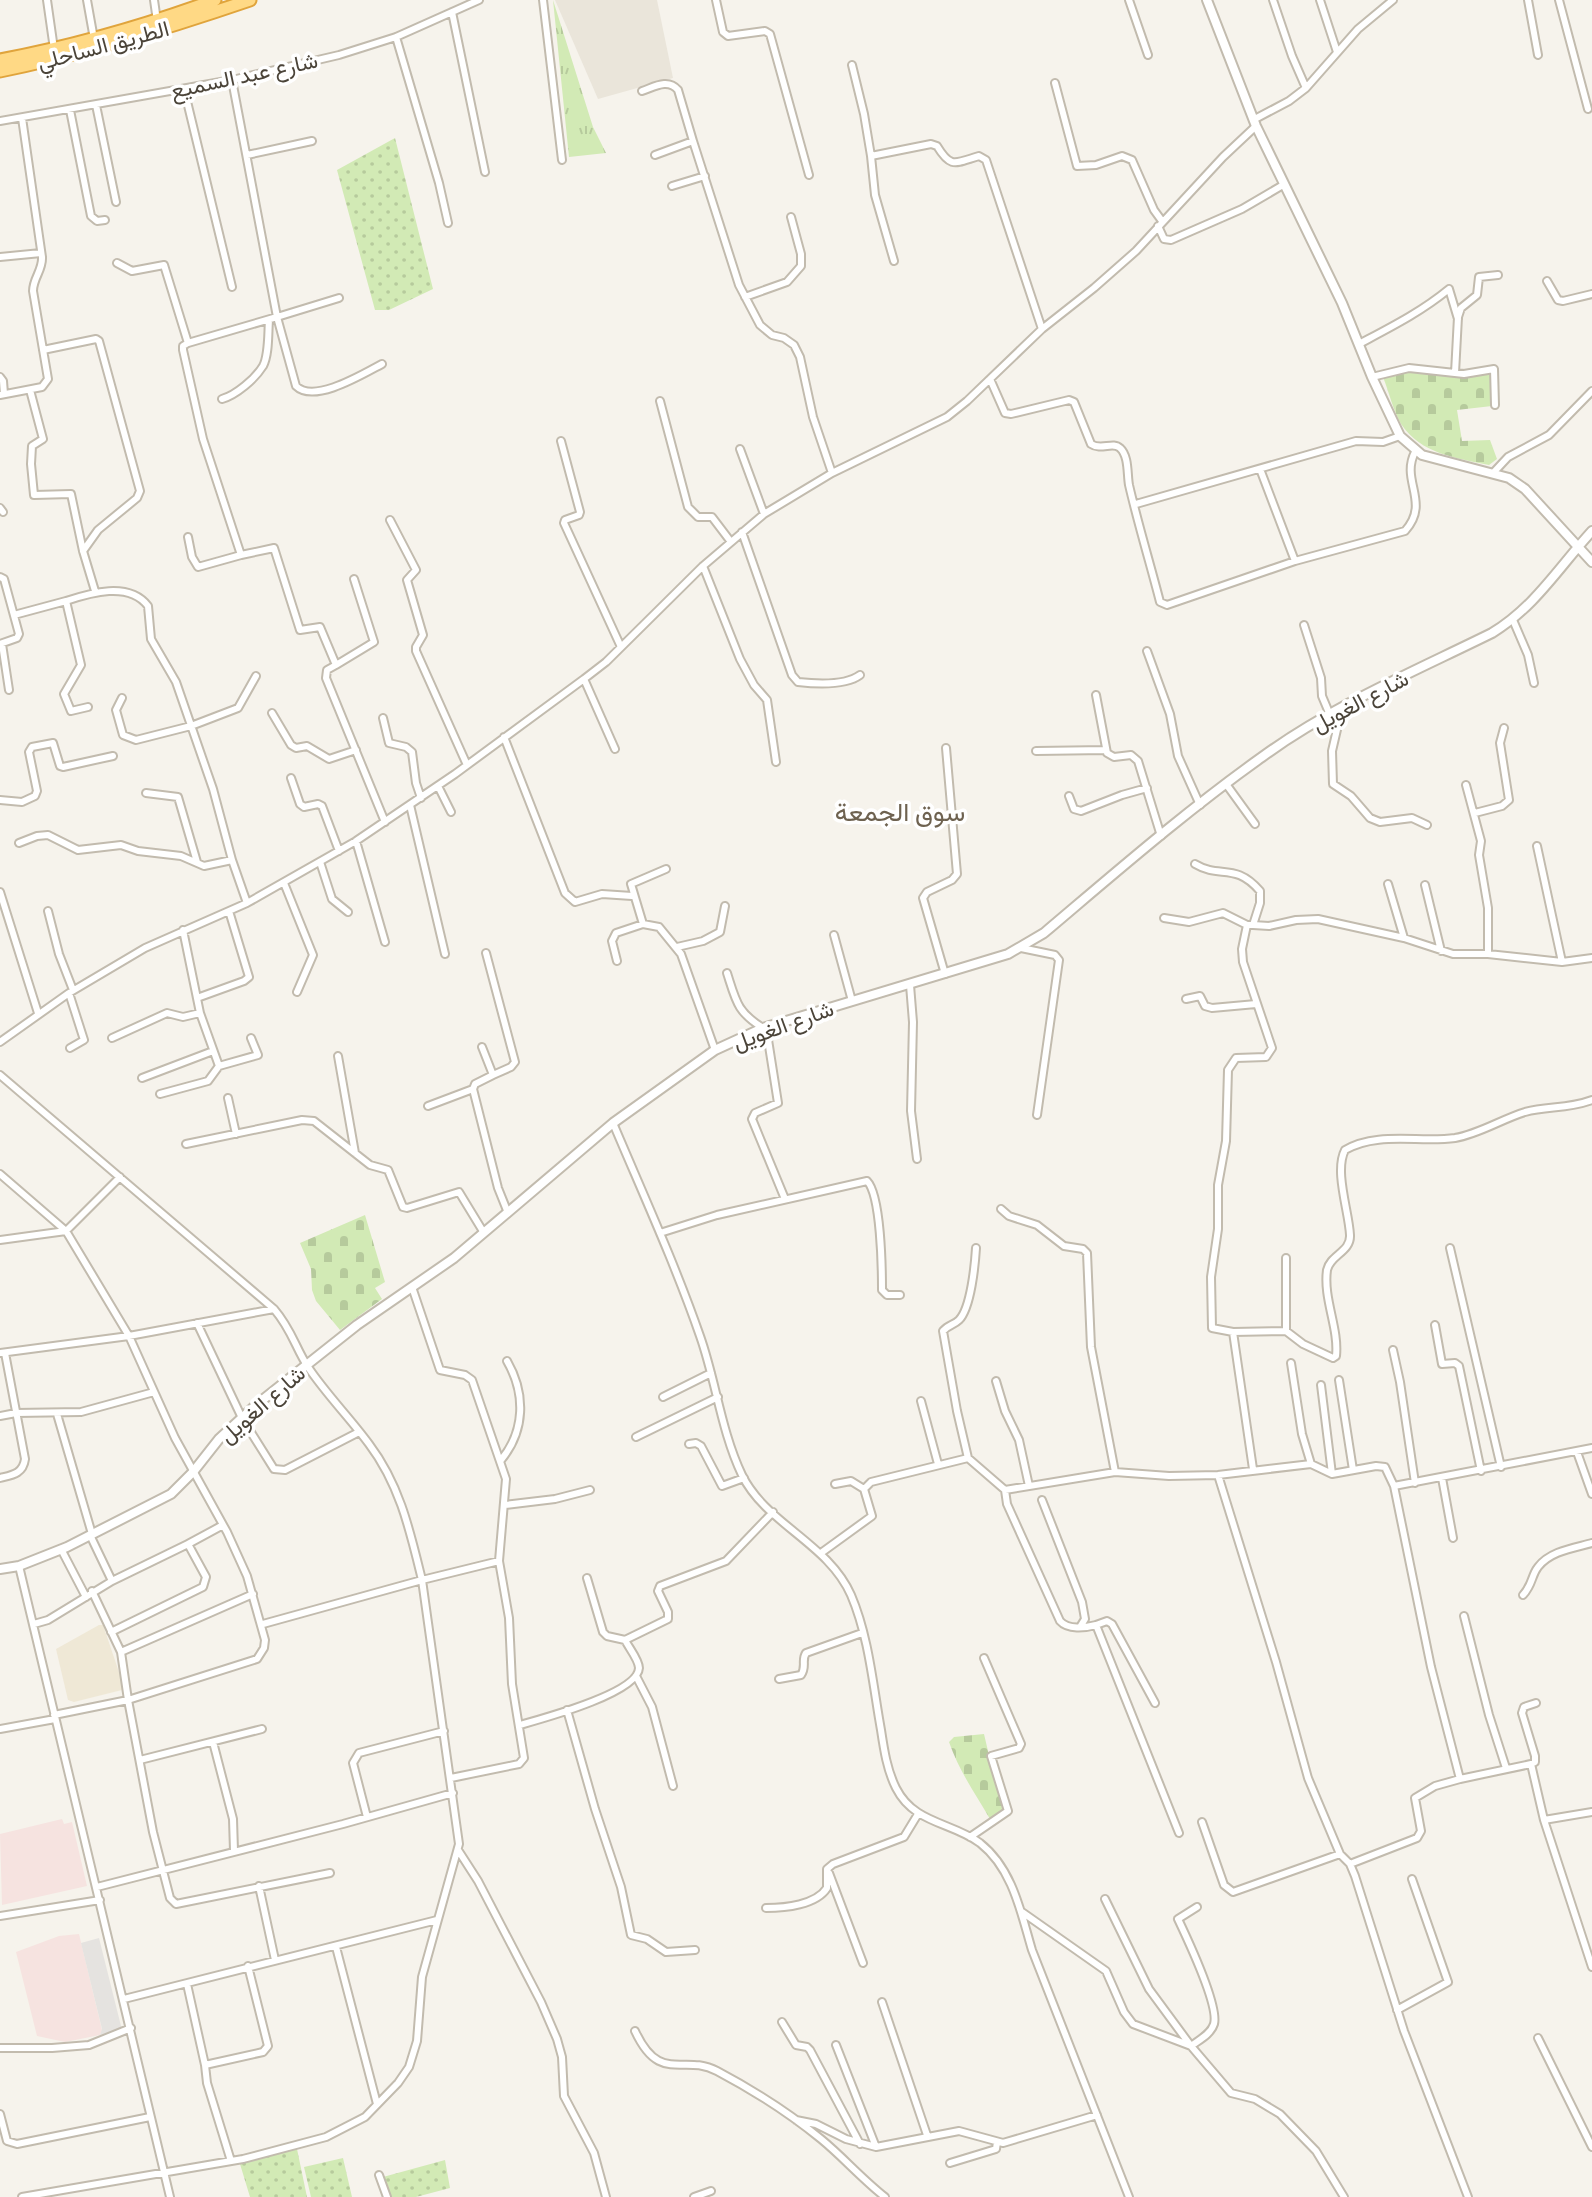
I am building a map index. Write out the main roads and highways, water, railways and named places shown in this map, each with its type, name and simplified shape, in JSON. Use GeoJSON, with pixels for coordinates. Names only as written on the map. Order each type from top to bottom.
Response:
{"type":"FeatureCollection","features":[{"type":"Feature","properties":{"kind":"highway","name":"الطريق الساحلي"},"geometry":{"type":"LineString","coordinates":[[0,60],[94,39],[215,0]]}},
{"type":"Feature","properties":{"kind":"highway","name":"الطريق الساحلي"},"geometry":{"type":"LineString","coordinates":[[0,71],[160,31],[250,0]]}},
{"type":"Feature","properties":{"kind":"district","name":"سوق الجمعة"},"geometry":{"type":"Point","coordinates":[900,811]}}]}
